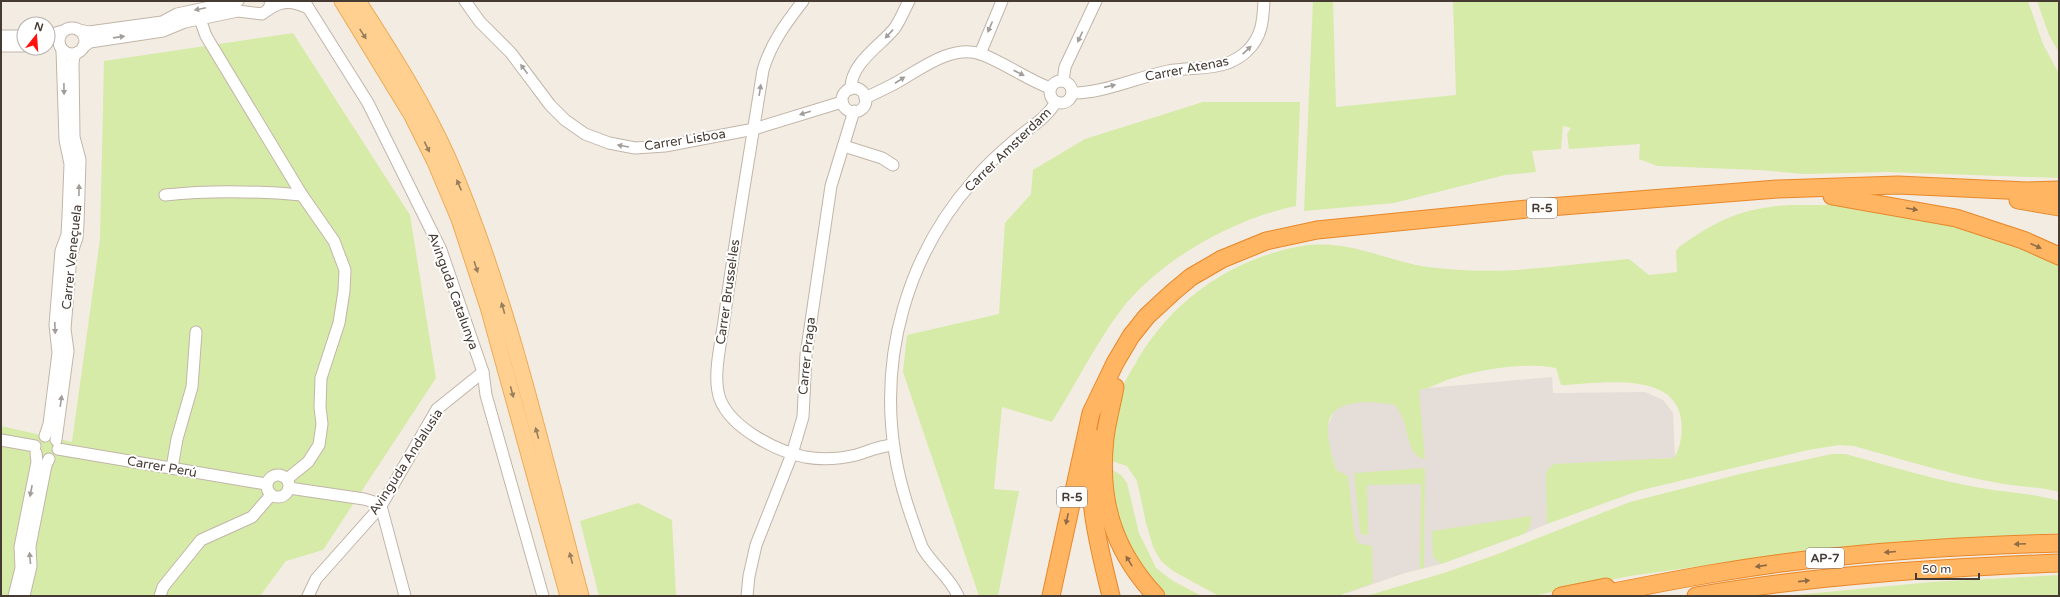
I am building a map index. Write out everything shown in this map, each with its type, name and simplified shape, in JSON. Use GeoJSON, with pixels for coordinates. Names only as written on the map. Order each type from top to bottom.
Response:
{"type":"FeatureCollection","features":[{"type":"Feature","properties":{"kind":"highway","name":"R-5"},"geometry":{"type":"LineString","coordinates":[[1051,596],[1088,424],[1115,363],[1131,336],[1168,296],[1191,278],[1222,259],[1254,245],[1281,236],[1317,230],[1537,208],[1778,189],[1898,186],[2027,191],[2059,190]]}},
{"type":"Feature","properties":{"kind":"highway"},"geometry":{"type":"LineString","coordinates":[[1156,596],[1126,557],[1114,532],[1106,503],[1103,468],[1105,437],[1115,387],[1122,369],[1141,338],[1156,318],[1176,300],[1221,267],[1247,255],[1283,242],[1324,235],[1778,198],[1915,195],[1987,198],[2032,202],[2059,207]]}},
{"type":"Feature","properties":{"kind":"highway"},"geometry":{"type":"LineString","coordinates":[[1832,196],[1956,218],[2023,240],[2059,256]]}},
{"type":"Feature","properties":{"kind":"highway"},"geometry":{"type":"LineString","coordinates":[[1111,596],[1098,540],[1091,484],[1093,452],[1097,428],[1105,403],[1115,387]]}},
{"type":"Feature","properties":{"kind":"highway","name":"R-5"},"geometry":{"type":"LineString","coordinates":[[1099,400],[1087,466],[1086,488],[1094,548],[1105,596]]}},
{"type":"Feature","properties":{"kind":"highway","name":"AP-7"},"geometry":{"type":"LineString","coordinates":[[1594,596],[1707,574],[1832,557],[1945,547],[2059,543]]}},
{"type":"Feature","properties":{"kind":"highway","name":"AP-7"},"geometry":{"type":"LineString","coordinates":[[1696,596],[1867,574],[1947,567],[2059,563]]}},
{"type":"Feature","properties":{"kind":"highway"},"geometry":{"type":"LineString","coordinates":[[1561,596],[1646,580],[1707,574]]}},
{"type":"Feature","properties":{"kind":"main road"},"geometry":{"type":"LineString","coordinates":[[342,1],[373,48],[411,114],[459,219],[488,307],[568,596]]}},
{"type":"Feature","properties":{"kind":"main road"},"geometry":{"type":"LineString","coordinates":[[358,1],[392,55],[433,126],[481,240],[517,358],[581,596]]}},
{"type":"Feature","properties":{"kind":"street"},"geometry":{"type":"LineString","coordinates":[[56,33],[70,28],[89,32],[158,22],[177,14],[238,1]]}},
{"type":"Feature","properties":{"kind":"street"},"geometry":{"type":"LineString","coordinates":[[244,1],[250,12]]}},
{"type":"Feature","properties":{"kind":"street","name":"Carrer Lisboa"},"geometry":{"type":"LineString","coordinates":[[465,1],[480,22],[511,53],[550,105],[565,120],[598,139],[623,146],[648,148],[754,129],[842,102]]}},
{"type":"Feature","properties":{"kind":"street","name":"Carrer Brussel·les"},"geometry":{"type":"LineString","coordinates":[[803,1],[785,24],[770,49],[764,70],[731,269],[718,370],[717,389],[720,400],[725,409],[746,430],[761,440],[792,454],[832,458],[857,454],[880,446],[894,445]]}},
{"type":"Feature","properties":{"kind":"street"},"geometry":{"type":"LineString","coordinates":[[851,89],[851,83],[858,67],[895,27],[909,1]]}},
{"type":"Feature","properties":{"kind":"street"},"geometry":{"type":"LineString","coordinates":[[980,54],[1002,1]]}},
{"type":"Feature","properties":{"kind":"street"},"geometry":{"type":"LineString","coordinates":[[1063,81],[1065,68],[1096,1]]}},
{"type":"Feature","properties":{"kind":"street","name":"Carrer Atenas"},"geometry":{"type":"LineString","coordinates":[[1072,93],[1087,92],[1170,70],[1210,67],[1228,63],[1246,52],[1260,34],[1263,22],[1264,1]]}},
{"type":"Feature","properties":{"kind":"street","name":"Avinguda Catalunya"},"geometry":{"type":"LineString","coordinates":[[80,50],[90,42],[163,31],[181,23],[238,11],[250,12],[258,15],[270,5],[281,2],[306,5],[368,103],[441,250],[483,372],[486,395],[543,596]]}},
{"type":"Feature","properties":{"kind":"street"},"geometry":{"type":"LineString","coordinates":[[200,19],[206,36],[302,195],[334,240],[342,261],[345,280],[339,323],[321,378],[320,394],[322,424],[319,445],[308,462],[288,483],[283,496],[276,497],[271,495],[267,490],[266,484],[268,480],[274,475],[281,475],[288,483],[364,499],[381,506],[405,596]]}},
{"type":"Feature","properties":{"kind":"street"},"geometry":{"type":"LineString","coordinates":[[56,48],[71,54],[80,50],[84,37],[78,30]]}},
{"type":"Feature","properties":{"kind":"street"},"geometry":{"type":"LineString","coordinates":[[62,49],[59,40],[63,31]]}},
{"type":"Feature","properties":{"kind":"street"},"geometry":{"type":"LineString","coordinates":[[1,36],[16,36]]}},
{"type":"Feature","properties":{"kind":"street"},"geometry":{"type":"LineString","coordinates":[[1,46],[16,46]]}},
{"type":"Feature","properties":{"kind":"street","name":"Carrer Veneçuela"},"geometry":{"type":"LineString","coordinates":[[45,436],[49,420],[58,353],[55,325],[61,254],[68,233],[70,164],[65,140],[62,49]]}},
{"type":"Feature","properties":{"kind":"street","name":"Carrer Veneçuela"},"geometry":{"type":"LineString","coordinates":[[57,445],[68,351],[65,329],[70,261],[77,236],[78,224],[80,160],[75,139],[73,63],[74,56],[80,50]]}},
{"type":"Feature","properties":{"kind":"street"},"geometry":{"type":"LineString","coordinates":[[865,98],[891,86],[925,64],[966,52],[980,54],[1050,88]]}},
{"type":"Feature","properties":{"kind":"street"},"geometry":{"type":"LineString","coordinates":[[1063,81],[1070,85],[1072,93],[1067,102],[1060,104],[1050,95],[1050,88],[1056,82],[1063,81]]}},
{"type":"Feature","properties":{"kind":"street"},"geometry":{"type":"LineString","coordinates":[[851,89],[861,91],[865,98],[863,108],[854,112],[846,108],[842,102],[844,94],[851,89]]}},
{"type":"Feature","properties":{"kind":"street","name":"Carrer Amsterdam"},"geometry":{"type":"LineString","coordinates":[[958,596],[949,580],[927,556],[922,547],[902,489],[894,445],[890,392],[895,341],[900,317],[920,263],[948,213],[973,181],[1013,142],[1045,118],[1056,102]]}},
{"type":"Feature","properties":{"kind":"street","name":"Carrer Praga"},"geometry":{"type":"LineString","coordinates":[[747,596],[749,576],[756,545],[792,454],[803,417],[806,355],[831,186],[854,112]]}},
{"type":"Feature","properties":{"kind":"street"},"geometry":{"type":"LineString","coordinates":[[844,146],[882,158],[893,165]]}},
{"type":"Feature","properties":{"kind":"street"},"geometry":{"type":"LineString","coordinates":[[165,195],[198,191],[270,192],[302,195]]}},
{"type":"Feature","properties":{"kind":"street"},"geometry":{"type":"LineString","coordinates":[[172,468],[177,439],[192,387],[196,332]]}},
{"type":"Feature","properties":{"kind":"street","name":"Avinguda Andalusia"},"geometry":{"type":"LineString","coordinates":[[308,596],[316,579],[381,506],[437,409],[483,372]]}},
{"type":"Feature","properties":{"kind":"street"},"geometry":{"type":"LineString","coordinates":[[14,596],[21,568],[20,547],[37,462],[35,449],[38,439],[45,436],[50,436],[57,445],[56,455],[49,459],[46,464],[30,546],[31,566],[24,596]]}},
{"type":"Feature","properties":{"kind":"street"},"geometry":{"type":"LineString","coordinates":[[1,440],[35,449],[42,458],[49,459]]}},
{"type":"Feature","properties":{"kind":"street","name":"Carrer Perú"},"geometry":{"type":"LineString","coordinates":[[57,445],[172,468],[266,484]]}},
{"type":"Feature","properties":{"kind":"street"},"geometry":{"type":"LineString","coordinates":[[160,596],[163,587],[201,540],[249,519],[260,510],[271,495]]}},
{"type":"Feature","properties":{"kind":"shaded area"},"geometry":{"type":"Polygon","coordinates":[[[1353,367],[1383,392],[1552,377],[1553,393],[1645,392],[1663,400],[1673,413],[1675,458],[1654,459],[1548,511],[1547,524],[1526,533],[1441,564],[1405,573],[1347,593],[1336,470],[1329,444],[1327,428],[1353,367]]]}},
{"type":"Feature","properties":{"kind":"green space"},"geometry":{"type":"Polygon","coordinates":[[[1313,1],[1333,1],[1336,107],[1456,95],[1453,1],[2028,1],[2043,44],[2059,74],[2059,178],[1887,172],[1805,174],[1759,170],[1657,166],[1639,159],[1640,144],[1569,149],[1567,134],[1571,128],[1563,126],[1561,149],[1532,151],[1536,172],[1505,175],[1394,203],[1304,211],[1313,1]]]}},
{"type":"Feature","properties":{"kind":"green space"},"geometry":{"type":"Polygon","coordinates":[[[2037,1],[2059,1],[2059,53],[2049,35],[2037,1]]]}},
{"type":"Feature","properties":{"kind":"green space"},"geometry":{"type":"Polygon","coordinates":[[[293,33],[410,215],[436,378],[323,550],[286,561],[260,596],[1,596],[1,426],[72,442],[100,239],[104,61],[293,33]]]}},
{"type":"Feature","properties":{"kind":"green space"},"geometry":{"type":"Polygon","coordinates":[[[1203,102],[1300,102],[1296,206],[1248,220],[1224,231],[1177,258],[1156,274],[1121,310],[1094,351],[1052,422],[1002,407],[994,489],[1019,491],[998,596],[979,596],[903,372],[907,335],[999,314],[1005,223],[1031,194],[1033,170],[1085,139],[1203,102]]]}},
{"type":"Feature","properties":{"kind":"green space"},"geometry":{"type":"Polygon","coordinates":[[[1790,205],[1833,205],[1955,222],[2059,261],[2059,492],[2001,484],[1923,466],[1854,446],[1839,445],[1808,450],[1638,491],[1547,524],[1546,475],[1547,470],[1554,464],[1674,458],[1681,439],[1681,419],[1675,403],[1664,392],[1649,386],[1613,382],[1561,385],[1556,368],[1544,366],[1504,367],[1449,379],[1419,390],[1425,459],[1420,457],[1412,450],[1403,420],[1395,405],[1375,402],[1353,403],[1343,406],[1335,411],[1330,419],[1328,430],[1329,440],[1336,470],[1348,476],[1354,532],[1358,543],[1372,546],[1373,583],[1338,596],[1219,596],[1173,571],[1161,561],[1153,547],[1137,481],[1127,466],[1111,461],[1110,436],[1122,389],[1125,381],[1148,343],[1165,322],[1183,304],[1204,287],[1251,261],[1276,252],[1302,246],[1329,245],[1354,248],[1420,266],[1443,269],[1493,271],[1516,270],[1629,259],[1649,275],[1677,272],[1676,251],[1679,247],[1718,223],[1744,212],[1790,205]]]}},
{"type":"Feature","properties":{"kind":"green space"},"geometry":{"type":"Polygon","coordinates":[[[1832,454],[1845,454],[1964,485],[2040,496],[2059,501],[2059,533],[1961,538],[1780,555],[1630,576],[1533,596],[1366,596],[1444,573],[1495,555],[1630,502],[1744,473],[1832,454]]]}},
{"type":"Feature","properties":{"kind":"green space"},"geometry":{"type":"Polygon","coordinates":[[[1109,468],[1121,475],[1127,483],[1139,533],[1156,568],[1173,581],[1202,596],[1167,596],[1144,569],[1131,550],[1118,518],[1109,468]]]}},
{"type":"Feature","properties":{"kind":"green space"},"geometry":{"type":"Polygon","coordinates":[[[1425,468],[1424,568],[1420,569],[1421,484],[1367,485],[1368,535],[1363,535],[1360,531],[1354,473],[1425,468]]]}},
{"type":"Feature","properties":{"kind":"green space"},"geometry":{"type":"Polygon","coordinates":[[[638,503],[672,520],[676,596],[599,596],[580,521],[638,503]]]}},
{"type":"Feature","properties":{"kind":"green space"},"geometry":{"type":"Polygon","coordinates":[[[1531,516],[1531,524],[1526,533],[1441,564],[1433,557],[1432,531],[1531,516]]]}},
{"type":"Feature","properties":{"kind":"green space"},"geometry":{"type":"Polygon","coordinates":[[[2059,575],[2059,596],[1785,596],[1932,582],[2059,575]]]}}]}
